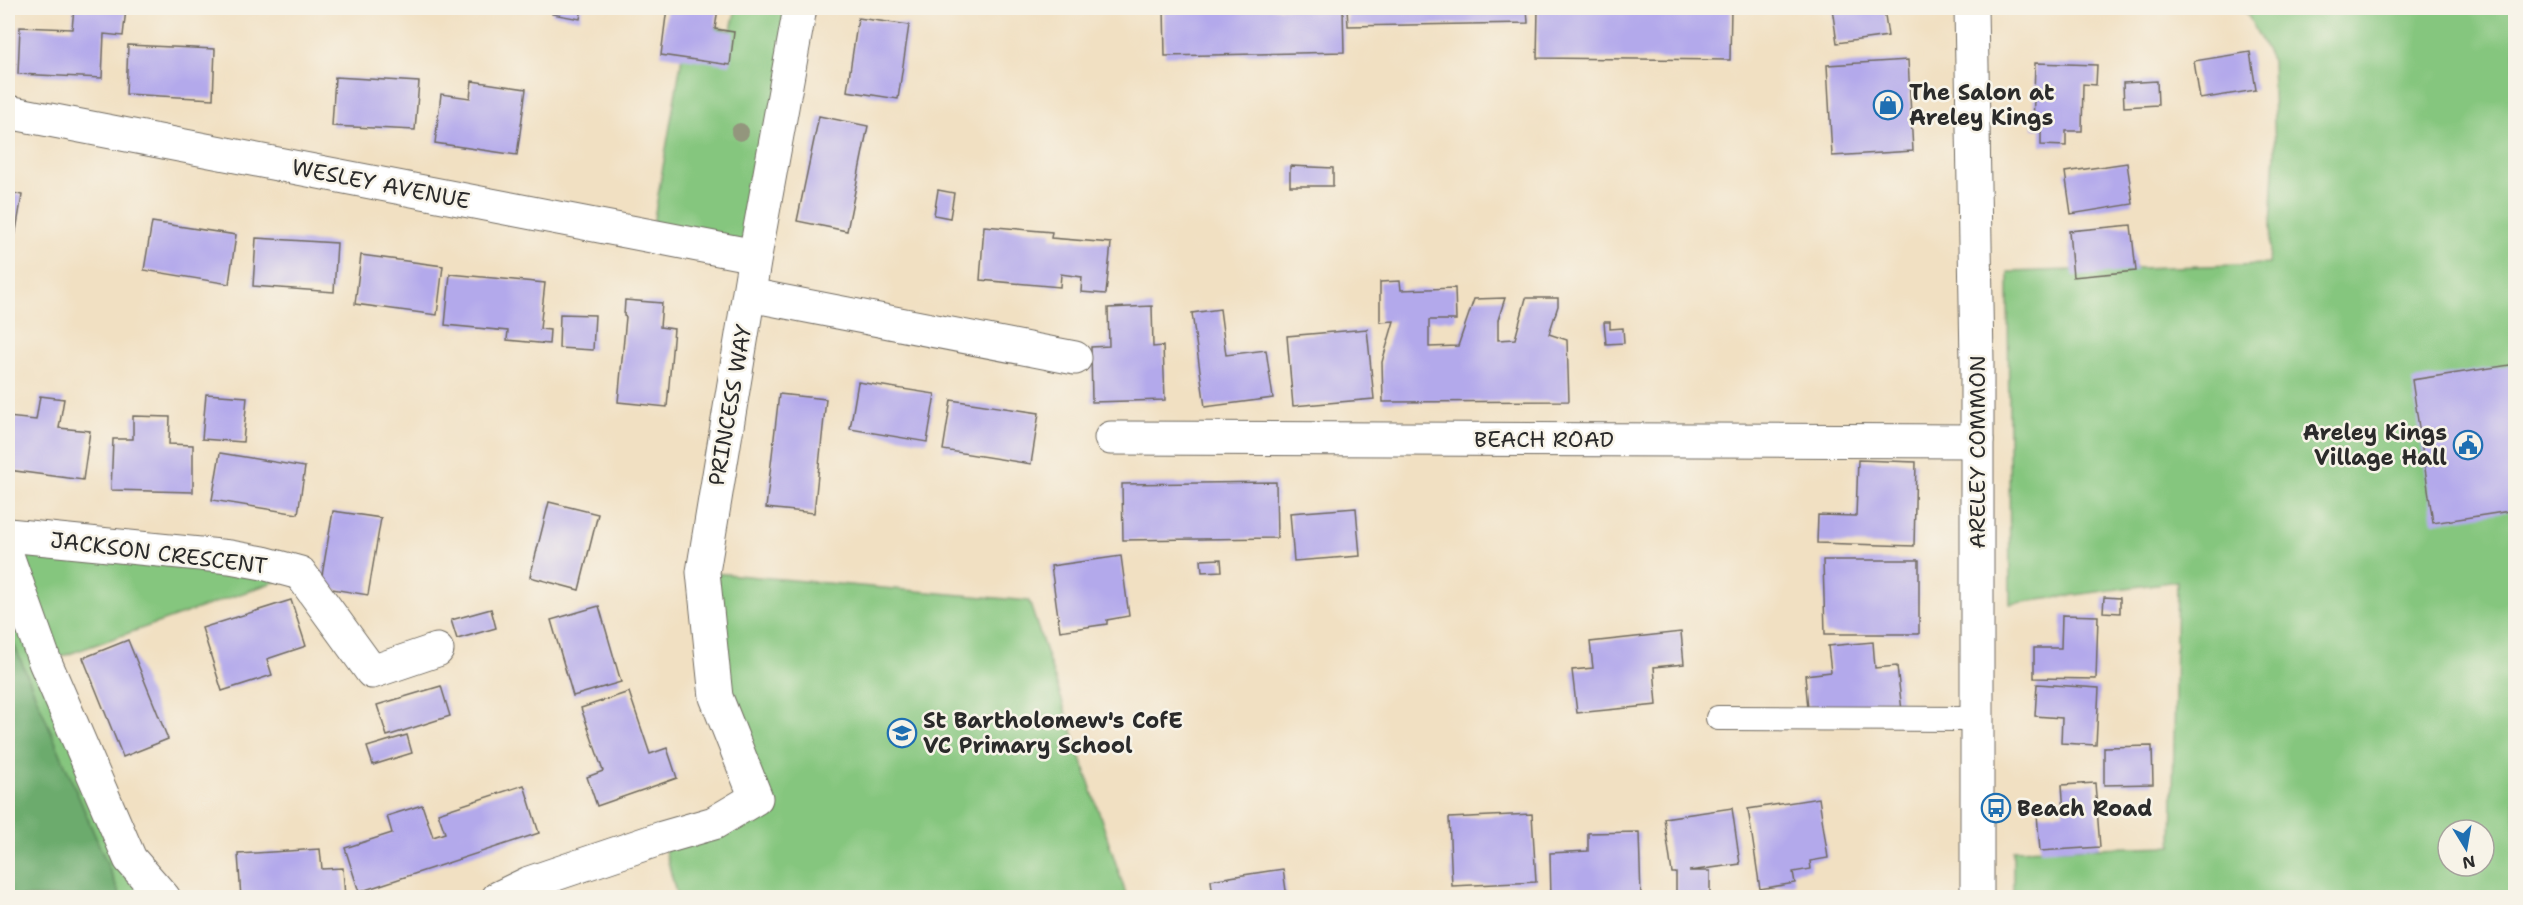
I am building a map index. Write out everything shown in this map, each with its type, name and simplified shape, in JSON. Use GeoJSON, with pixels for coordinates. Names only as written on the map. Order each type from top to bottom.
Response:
{"type":"FeatureCollection","features":[{"type":"Feature","properties":{"kind":"street","name":"PRINCESS WAY"},"geometry":{"type":"LineString","coordinates":[[498,897],[551,875],[662,837],[714,823],[756,798],[716,697],[703,572],[755,256],[800,8]]}},
{"type":"Feature","properties":{"kind":"street","name":"ARELEY COMMON"},"geometry":{"type":"LineString","coordinates":[[1971,8],[1976,279],[1977,897]]}},
{"type":"Feature","properties":{"kind":"street","name":"WESLEY AVENUE"},"geometry":{"type":"LineString","coordinates":[[8,112],[755,256]]}},
{"type":"Feature","properties":{"kind":"street"},"geometry":{"type":"LineString","coordinates":[[750,295],[1075,358]]}},
{"type":"Feature","properties":{"kind":"street","name":"BEACH ROAD"},"geometry":{"type":"LineString","coordinates":[[1111,438],[1977,441]]}},
{"type":"Feature","properties":{"kind":"street","name":"JACKSON CRESCENT"},"geometry":{"type":"LineString","coordinates":[[8,535],[230,557],[263,563],[300,573],[372,672],[437,650]]}},
{"type":"Feature","properties":{"kind":"street"},"geometry":{"type":"LineString","coordinates":[[8,558],[45,662],[130,859],[164,897]]}},
{"type":"Feature","properties":{"kind":"lane"},"geometry":{"type":"LineString","coordinates":[[1718,718],[1977,719]]}},
{"type":"Feature","properties":{"kind":"green space"},"geometry":{"type":"Polygon","coordinates":[[[736,8],[800,8],[755,256],[651,236],[688,22],[731,30],[736,8]]]}},
{"type":"Feature","properties":{"kind":"green space"},"geometry":{"type":"Polygon","coordinates":[[[2244,8],[2515,8],[2515,897],[2013,897],[2013,850],[2172,846],[2177,581],[2010,604],[2008,272],[2269,264],[2275,152],[2272,61],[2244,8]]]}},
{"type":"Feature","properties":{"kind":"green space"},"geometry":{"type":"Polygon","coordinates":[[[8,535],[300,573],[46,662],[164,897],[8,897],[8,535]]]}},
{"type":"Feature","properties":{"kind":"green space","name":"St Bartholomew's CofE VC Primary School"},"geometry":{"type":"Polygon","coordinates":[[[703,572],[1029,601],[1127,897],[677,897],[662,838],[756,798],[703,572]]]}},
{"type":"Feature","properties":{"kind":"green space"},"geometry":{"type":"Polygon","coordinates":[[[8,630],[121,897],[8,897],[8,630]]]}},
{"type":"Feature","properties":{"kind":"building"},"geometry":{"type":"Polygon","coordinates":[[[74,8],[126,9],[123,36],[104,34],[102,78],[18,74],[20,27],[72,29],[74,8]]]}},
{"type":"Feature","properties":{"kind":"building"},"geometry":{"type":"Polygon","coordinates":[[[553,8],[582,8],[580,19],[552,14],[553,8]]]}},
{"type":"Feature","properties":{"kind":"building"},"geometry":{"type":"Polygon","coordinates":[[[667,8],[718,8],[715,29],[734,32],[730,65],[661,55],[667,8]]]}},
{"type":"Feature","properties":{"kind":"building"},"geometry":{"type":"Polygon","coordinates":[[[1164,8],[1343,8],[1344,52],[1165,56],[1164,8]]]}},
{"type":"Feature","properties":{"kind":"building"},"geometry":{"type":"Polygon","coordinates":[[[1347,8],[1527,8],[1528,23],[1348,26],[1347,8]]]}},
{"type":"Feature","properties":{"kind":"building"},"geometry":{"type":"Polygon","coordinates":[[[1538,8],[1731,8],[1730,60],[1537,58],[1538,8]]]}},
{"type":"Feature","properties":{"kind":"building"},"geometry":{"type":"Polygon","coordinates":[[[1832,8],[1884,8],[1888,36],[1837,43],[1832,8]]]}},
{"type":"Feature","properties":{"kind":"building"},"geometry":{"type":"Polygon","coordinates":[[[858,18],[909,25],[898,99],[847,91],[858,18]]]}},
{"type":"Feature","properties":{"kind":"building"},"geometry":{"type":"Polygon","coordinates":[[[128,45],[215,49],[213,99],[126,94],[128,45]]]}},
{"type":"Feature","properties":{"kind":"building"},"geometry":{"type":"Polygon","coordinates":[[[2250,52],[2256,90],[2200,99],[2194,61],[2250,52]]]}},
{"type":"Feature","properties":{"kind":"building"},"geometry":{"type":"Polygon","coordinates":[[[1908,60],[1913,151],[1832,156],[1827,65],[1908,60]]]}},
{"type":"Feature","properties":{"kind":"building"},"geometry":{"type":"Polygon","coordinates":[[[2035,63],[2097,65],[2096,85],[2083,84],[2082,131],[2066,131],[2066,146],[2041,145],[2041,129],[2033,129],[2035,63]]]}},
{"type":"Feature","properties":{"kind":"building"},"geometry":{"type":"Polygon","coordinates":[[[335,77],[419,82],[415,130],[332,126],[335,77]]]}},
{"type":"Feature","properties":{"kind":"building"},"geometry":{"type":"Polygon","coordinates":[[[472,81],[526,89],[517,155],[435,143],[441,94],[470,98],[472,81]]]}},
{"type":"Feature","properties":{"kind":"building"},"geometry":{"type":"Polygon","coordinates":[[[2157,81],[2158,105],[2124,107],[2123,83],[2157,81]]]}},
{"type":"Feature","properties":{"kind":"building"},"geometry":{"type":"Polygon","coordinates":[[[819,116],[868,126],[847,231],[797,221],[819,116]]]}},
{"type":"Feature","properties":{"kind":"building"},"geometry":{"type":"Polygon","coordinates":[[[2127,163],[2133,204],[2071,214],[2065,172],[2127,163]]]}},
{"type":"Feature","properties":{"kind":"building"},"geometry":{"type":"Polygon","coordinates":[[[1290,166],[1333,168],[1333,186],[1290,186],[1290,166]]]}},
{"type":"Feature","properties":{"kind":"building"},"geometry":{"type":"Polygon","coordinates":[[[938,190],[954,193],[950,218],[934,215],[938,190]]]}},
{"type":"Feature","properties":{"kind":"building"},"geometry":{"type":"Polygon","coordinates":[[[8,192],[22,195],[14,243],[8,242],[8,192]]]}},
{"type":"Feature","properties":{"kind":"building"},"geometry":{"type":"Polygon","coordinates":[[[152,222],[236,235],[229,284],[144,270],[152,222]]]}},
{"type":"Feature","properties":{"kind":"building"},"geometry":{"type":"Polygon","coordinates":[[[2131,225],[2136,271],[2073,277],[2069,231],[2131,225]]]}},
{"type":"Feature","properties":{"kind":"building"},"geometry":{"type":"Polygon","coordinates":[[[984,226],[1052,232],[1051,238],[1111,243],[1106,294],[1081,292],[1082,277],[1061,274],[1060,287],[980,280],[984,226]]]}},
{"type":"Feature","properties":{"kind":"building"},"geometry":{"type":"Polygon","coordinates":[[[256,238],[337,243],[334,292],[253,286],[256,238]]]}},
{"type":"Feature","properties":{"kind":"building"},"geometry":{"type":"Polygon","coordinates":[[[361,255],[443,266],[437,315],[355,304],[361,255]]]}},
{"type":"Feature","properties":{"kind":"building"},"geometry":{"type":"Polygon","coordinates":[[[450,274],[545,283],[540,329],[550,330],[549,344],[507,340],[508,331],[445,325],[450,274]]]}},
{"type":"Feature","properties":{"kind":"building"},"geometry":{"type":"Polygon","coordinates":[[[1400,281],[1401,290],[1455,288],[1456,320],[1429,320],[1429,347],[1458,346],[1474,299],[1505,298],[1498,320],[1498,340],[1515,339],[1526,298],[1558,298],[1558,306],[1549,334],[1567,340],[1569,401],[1383,402],[1382,362],[1394,321],[1380,322],[1380,282],[1400,281]]]}},
{"type":"Feature","properties":{"kind":"building"},"geometry":{"type":"Polygon","coordinates":[[[625,300],[662,303],[660,327],[674,329],[667,407],[618,402],[626,317],[624,316],[625,300]]]}},
{"type":"Feature","properties":{"kind":"building"},"geometry":{"type":"Polygon","coordinates":[[[1152,306],[1153,347],[1163,346],[1165,400],[1092,402],[1091,347],[1109,346],[1108,308],[1152,306]]]}},
{"type":"Feature","properties":{"kind":"building"},"geometry":{"type":"Polygon","coordinates":[[[1220,309],[1226,355],[1266,350],[1273,398],[1205,407],[1192,313],[1220,309]]]}},
{"type":"Feature","properties":{"kind":"building"},"geometry":{"type":"Polygon","coordinates":[[[560,314],[595,315],[593,350],[559,348],[560,314]]]}},
{"type":"Feature","properties":{"kind":"building"},"geometry":{"type":"Polygon","coordinates":[[[1604,322],[1610,322],[1610,329],[1623,328],[1624,343],[1606,344],[1604,322]]]}},
{"type":"Feature","properties":{"kind":"building"},"geometry":{"type":"Polygon","coordinates":[[[1367,329],[1374,399],[1293,406],[1287,336],[1367,329]]]}},
{"type":"Feature","properties":{"kind":"building","name":"Areley Kings Village Hall"},"geometry":{"type":"Polygon","coordinates":[[[2516,364],[2516,510],[2433,523],[2412,380],[2516,364]]]}},
{"type":"Feature","properties":{"kind":"building"},"geometry":{"type":"Polygon","coordinates":[[[858,382],[935,394],[927,442],[850,429],[858,382]]]}},
{"type":"Feature","properties":{"kind":"building"},"geometry":{"type":"Polygon","coordinates":[[[206,394],[247,397],[243,442],[202,439],[206,394]]]}},
{"type":"Feature","properties":{"kind":"building"},"geometry":{"type":"Polygon","coordinates":[[[779,394],[826,399],[814,513],[766,508],[779,394]]]}},
{"type":"Feature","properties":{"kind":"building"},"geometry":{"type":"Polygon","coordinates":[[[40,396],[64,399],[59,428],[90,431],[83,480],[8,470],[8,417],[36,420],[40,396]]]}},
{"type":"Feature","properties":{"kind":"building"},"geometry":{"type":"Polygon","coordinates":[[[951,400],[1039,413],[1031,464],[943,450],[951,400]]]}},
{"type":"Feature","properties":{"kind":"building"},"geometry":{"type":"Polygon","coordinates":[[[133,416],[170,417],[169,444],[193,445],[193,492],[111,490],[113,439],[133,439],[133,416]]]}},
{"type":"Feature","properties":{"kind":"building"},"geometry":{"type":"Polygon","coordinates":[[[220,453],[305,467],[298,514],[212,500],[220,453]]]}},
{"type":"Feature","properties":{"kind":"building"},"geometry":{"type":"Polygon","coordinates":[[[1858,460],[1916,462],[1914,546],[1817,543],[1818,515],[1856,516],[1858,460]]]}},
{"type":"Feature","properties":{"kind":"building"},"geometry":{"type":"Polygon","coordinates":[[[1276,482],[1277,538],[1123,540],[1122,484],[1276,482]]]}},
{"type":"Feature","properties":{"kind":"building"},"geometry":{"type":"Polygon","coordinates":[[[549,502],[598,514],[579,590],[530,577],[549,502]]]}},
{"type":"Feature","properties":{"kind":"building"},"geometry":{"type":"Polygon","coordinates":[[[1356,508],[1360,556],[1294,561],[1290,513],[1356,508]]]}},
{"type":"Feature","properties":{"kind":"building"},"geometry":{"type":"Polygon","coordinates":[[[333,511],[381,518],[368,595],[320,587],[333,511]]]}},
{"type":"Feature","properties":{"kind":"building"},"geometry":{"type":"Polygon","coordinates":[[[1121,556],[1129,616],[1107,620],[1107,624],[1060,631],[1051,566],[1121,556]]]}},
{"type":"Feature","properties":{"kind":"building"},"geometry":{"type":"Polygon","coordinates":[[[1221,559],[1222,571],[1202,572],[1201,560],[1221,559]]]}},
{"type":"Feature","properties":{"kind":"building"},"geometry":{"type":"Polygon","coordinates":[[[1823,560],[1919,560],[1919,634],[1825,634],[1823,560]]]}},
{"type":"Feature","properties":{"kind":"building"},"geometry":{"type":"Polygon","coordinates":[[[2104,597],[2120,598],[2120,613],[2103,612],[2104,597]]]}},
{"type":"Feature","properties":{"kind":"building"},"geometry":{"type":"Polygon","coordinates":[[[291,600],[306,646],[267,659],[272,675],[222,691],[202,628],[291,600]]]}},
{"type":"Feature","properties":{"kind":"building"},"geometry":{"type":"Polygon","coordinates":[[[599,606],[621,682],[573,696],[551,620],[599,606]]]}},
{"type":"Feature","properties":{"kind":"building"},"geometry":{"type":"Polygon","coordinates":[[[491,609],[496,628],[457,639],[451,620],[491,609]]]}},
{"type":"Feature","properties":{"kind":"building"},"geometry":{"type":"Polygon","coordinates":[[[2062,615],[2098,616],[2096,679],[2034,678],[2034,648],[2061,648],[2062,615]]]}},
{"type":"Feature","properties":{"kind":"building"},"geometry":{"type":"Polygon","coordinates":[[[1681,632],[1684,664],[1654,667],[1657,705],[1577,713],[1572,670],[1593,668],[1590,642],[1681,632]]]}},
{"type":"Feature","properties":{"kind":"building"},"geometry":{"type":"Polygon","coordinates":[[[128,640],[168,739],[123,757],[83,658],[128,640]]]}},
{"type":"Feature","properties":{"kind":"building"},"geometry":{"type":"Polygon","coordinates":[[[1873,642],[1875,668],[1897,666],[1902,711],[1809,720],[1805,675],[1831,672],[1828,646],[1873,642]]]}},
{"type":"Feature","properties":{"kind":"building"},"geometry":{"type":"Polygon","coordinates":[[[2037,684],[2099,688],[2096,745],[2061,743],[2062,718],[2035,716],[2037,684]]]}},
{"type":"Feature","properties":{"kind":"building"},"geometry":{"type":"Polygon","coordinates":[[[441,686],[450,716],[387,736],[377,705],[441,686]]]}},
{"type":"Feature","properties":{"kind":"building"},"geometry":{"type":"Polygon","coordinates":[[[629,692],[650,754],[667,748],[677,778],[597,806],[587,777],[603,771],[581,708],[629,692]]]}},
{"type":"Feature","properties":{"kind":"building"},"geometry":{"type":"Polygon","coordinates":[[[407,735],[412,753],[373,765],[367,747],[407,735]]]}},
{"type":"Feature","properties":{"kind":"building"},"geometry":{"type":"Polygon","coordinates":[[[2152,746],[2153,784],[2104,785],[2104,747],[2152,746]]]}},
{"type":"Feature","properties":{"kind":"building"},"geometry":{"type":"Polygon","coordinates":[[[2095,783],[2100,847],[2040,851],[2037,814],[2064,812],[2062,785],[2095,783]]]}},
{"type":"Feature","properties":{"kind":"building"},"geometry":{"type":"Polygon","coordinates":[[[524,785],[539,833],[359,892],[345,848],[392,833],[387,816],[422,805],[433,837],[445,833],[438,813],[524,785]]]}},
{"type":"Feature","properties":{"kind":"building"},"geometry":{"type":"Polygon","coordinates":[[[1819,798],[1828,858],[1810,861],[1811,869],[1793,872],[1795,883],[1760,889],[1748,809],[1819,798]]]}},
{"type":"Feature","properties":{"kind":"building"},"geometry":{"type":"Polygon","coordinates":[[[1732,808],[1740,864],[1689,871],[1710,871],[1710,898],[1676,898],[1676,873],[1672,873],[1664,818],[1732,808]]]}},
{"type":"Feature","properties":{"kind":"building"},"geometry":{"type":"Polygon","coordinates":[[[1532,814],[1536,882],[1452,886],[1449,818],[1532,814]]]}},
{"type":"Feature","properties":{"kind":"building"},"geometry":{"type":"Polygon","coordinates":[[[1639,832],[1641,898],[1551,898],[1550,853],[1588,851],[1588,833],[1639,832]]]}},
{"type":"Feature","properties":{"kind":"building"},"geometry":{"type":"Polygon","coordinates":[[[320,849],[322,869],[343,868],[345,898],[241,898],[238,854],[320,849]]]}},
{"type":"Feature","properties":{"kind":"building"},"geometry":{"type":"Polygon","coordinates":[[[1283,869],[1287,898],[1213,898],[1211,880],[1283,869]]]}},
{"type":"Feature","properties":{"kind":"place","name":"The Salon at Areley Kings"},"geometry":{"type":"Point","coordinates":[1888,105]}},
{"type":"Feature","properties":{"kind":"place","name":"Areley Kings Village Hall"},"geometry":{"type":"Point","coordinates":[2468,445]}},
{"type":"Feature","properties":{"kind":"place","name":"St Bartholomew's CofE VC Primary School"},"geometry":{"type":"Point","coordinates":[902,733]}},
{"type":"Feature","properties":{"kind":"place","name":"Beach Road"},"geometry":{"type":"Point","coordinates":[1996,808]}}]}
